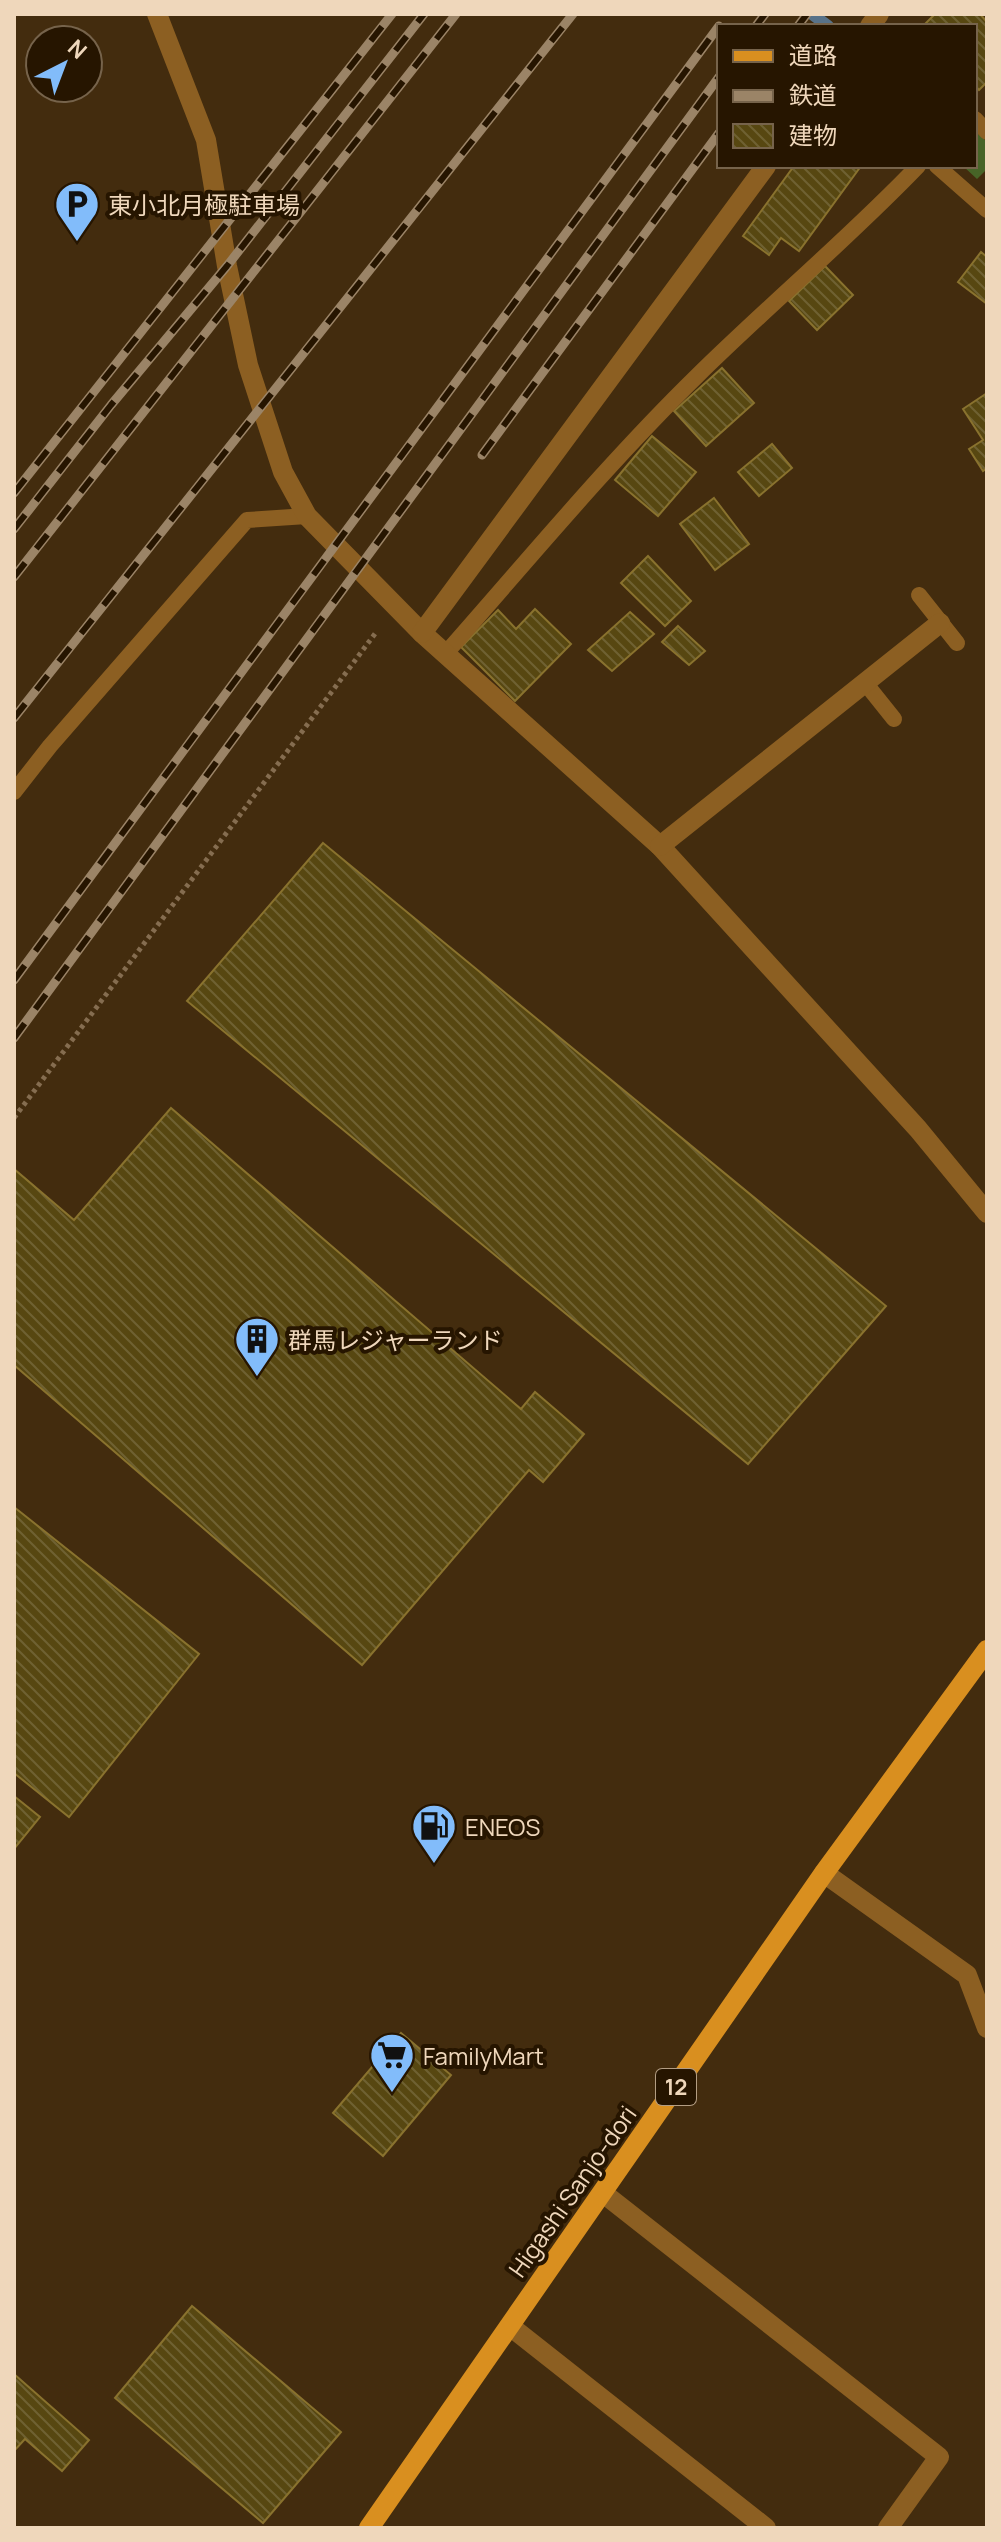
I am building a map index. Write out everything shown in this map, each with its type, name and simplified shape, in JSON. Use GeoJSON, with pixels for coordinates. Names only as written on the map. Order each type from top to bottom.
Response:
{"type":"FeatureCollection","features":[{"type":"Feature","properties":{"kind":"main road","name":"Higashi Sanjo-dori"},"geometry":{"type":"LineString","coordinates":[[369,2528],[824,1873],[987,1650]]}},
{"type":"Feature","properties":{"kind":"street"},"geometry":{"type":"LineString","coordinates":[[157,14],[206,140],[227,266],[248,365],[283,472],[307,516],[422,633],[660,846],[918,1129],[987,1213]]}},
{"type":"Feature","properties":{"kind":"street"},"geometry":{"type":"LineString","coordinates":[[422,633],[765,168]]}},
{"type":"Feature","properties":{"kind":"street"},"geometry":{"type":"LineString","coordinates":[[660,846],[940,623]]}},
{"type":"Feature","properties":{"kind":"street"},"geometry":{"type":"LineString","coordinates":[[824,1873],[967,1975],[987,2028]]}},
{"type":"Feature","properties":{"kind":"street"},"geometry":{"type":"LineString","coordinates":[[603,2193],[939,2457],[888,2528]]}},
{"type":"Feature","properties":{"kind":"street"},"geometry":{"type":"LineString","coordinates":[[510,2326],[766,2528]]}},
{"type":"Feature","properties":{"kind":"lane"},"geometry":{"type":"LineString","coordinates":[[446,653],[661,413],[916,168]]}},
{"type":"Feature","properties":{"kind":"lane"},"geometry":{"type":"LineString","coordinates":[[939,168],[987,210]]}},
{"type":"Feature","properties":{"kind":"lane"},"geometry":{"type":"LineString","coordinates":[[14,792],[50,746],[247,520],[307,516]]}},
{"type":"Feature","properties":{"kind":"lane"},"geometry":{"type":"LineString","coordinates":[[919,595],[957,643]]}},
{"type":"Feature","properties":{"kind":"lane"},"geometry":{"type":"LineString","coordinates":[[866,684],[894,719]]}},
{"type":"Feature","properties":{"kind":"path"},"geometry":{"type":"LineString","coordinates":[[14,1118],[395,607]]}},
{"type":"Feature","properties":{"kind":"green space"},"geometry":{"type":"Polygon","coordinates":[[[977,133],[987,142],[987,169],[977,179],[965,168],[977,168],[977,133]]]}},
{"type":"Feature","properties":{"kind":"building"},"geometry":{"type":"Polygon","coordinates":[[[935,14],[980,14],[987,22],[987,82],[979,90],[977,24],[925,24],[935,14]]]}},
{"type":"Feature","properties":{"kind":"building"},"geometry":{"type":"Polygon","coordinates":[[[793,168],[860,168],[799,251],[781,238],[769,255],[743,236],[793,168]]]}},
{"type":"Feature","properties":{"kind":"building"},"geometry":{"type":"Polygon","coordinates":[[[981,252],[987,257],[987,304],[958,282],[981,252]]]}},
{"type":"Feature","properties":{"kind":"building"},"geometry":{"type":"Polygon","coordinates":[[[825,266],[853,295],[817,330],[789,301],[825,266]]]}},
{"type":"Feature","properties":{"kind":"building"},"geometry":{"type":"Polygon","coordinates":[[[722,368],[754,403],[706,446],[674,411],[722,368]]]}},
{"type":"Feature","properties":{"kind":"building"},"geometry":{"type":"Polygon","coordinates":[[[987,393],[987,468],[983,471],[969,449],[983,440],[963,409],[987,393]]]}},
{"type":"Feature","properties":{"kind":"building"},"geometry":{"type":"Polygon","coordinates":[[[652,436],[696,472],[658,516],[615,480],[652,436]]]}},
{"type":"Feature","properties":{"kind":"building"},"geometry":{"type":"Polygon","coordinates":[[[772,444],[792,468],[759,496],[738,472],[772,444]]]}},
{"type":"Feature","properties":{"kind":"building"},"geometry":{"type":"Polygon","coordinates":[[[714,498],[749,544],[715,570],[680,524],[714,498]]]}},
{"type":"Feature","properties":{"kind":"building"},"geometry":{"type":"Polygon","coordinates":[[[648,556],[691,601],[665,626],[621,583],[648,556]]]}},
{"type":"Feature","properties":{"kind":"building"},"geometry":{"type":"Polygon","coordinates":[[[535,609],[571,644],[515,701],[461,647],[498,610],[516,629],[535,609]]]}},
{"type":"Feature","properties":{"kind":"building"},"geometry":{"type":"Polygon","coordinates":[[[630,612],[654,634],[612,671],[588,650],[630,612]]]}},
{"type":"Feature","properties":{"kind":"building"},"geometry":{"type":"Polygon","coordinates":[[[678,626],[705,651],[689,665],[662,642],[678,626]]]}},
{"type":"Feature","properties":{"kind":"building"},"geometry":{"type":"Polygon","coordinates":[[[323,843],[886,1306],[748,1464],[187,1001],[323,843]]]}},
{"type":"Feature","properties":{"kind":"building","name":"群馬レジャーランド"},"geometry":{"type":"Polygon","coordinates":[[[171,1108],[521,1409],[535,1392],[584,1434],[543,1482],[529,1470],[362,1665],[14,1365],[14,1169],[74,1220],[171,1108]]]}},
{"type":"Feature","properties":{"kind":"building"},"geometry":{"type":"Polygon","coordinates":[[[14,1507],[199,1654],[69,1817],[14,1773],[14,1507]]]}},
{"type":"Feature","properties":{"kind":"building"},"geometry":{"type":"Polygon","coordinates":[[[14,1796],[40,1817],[14,1849],[14,1796]]]}},
{"type":"Feature","properties":{"kind":"building","name":"FamilyMart"},"geometry":{"type":"Polygon","coordinates":[[[401,2033],[451,2075],[383,2156],[333,2113],[401,2033]]]}},
{"type":"Feature","properties":{"kind":"building"},"geometry":{"type":"Polygon","coordinates":[[[192,2306],[341,2432],[263,2523],[115,2398],[192,2306]]]}},
{"type":"Feature","properties":{"kind":"building"},"geometry":{"type":"Polygon","coordinates":[[[14,2374],[89,2440],[62,2471],[25,2439],[14,2451],[14,2374]]]}},
{"type":"Feature","properties":{"kind":"waterway"},"geometry":{"type":"LineString","coordinates":[[812,14],[825,24]]}},
{"type":"Feature","properties":{"kind":"railway"},"geometry":{"type":"LineString","coordinates":[[14,493],[392,14]]}},
{"type":"Feature","properties":{"kind":"railway"},"geometry":{"type":"LineString","coordinates":[[14,529],[111,405],[227,266],[424,14]]}},
{"type":"Feature","properties":{"kind":"railway"},"geometry":{"type":"LineString","coordinates":[[14,577],[456,14]]}},
{"type":"Feature","properties":{"kind":"railway"},"geometry":{"type":"LineString","coordinates":[[14,718],[573,14]]}},
{"type":"Feature","properties":{"kind":"railway"},"geometry":{"type":"LineString","coordinates":[[758,24],[765,14]]}},
{"type":"Feature","properties":{"kind":"railway"},"geometry":{"type":"LineString","coordinates":[[800,24],[807,14]]}},
{"type":"Feature","properties":{"kind":"railway"},"geometry":{"type":"LineString","coordinates":[[14,980],[717,29]]}},
{"type":"Feature","properties":{"kind":"railway"},"geometry":{"type":"LineString","coordinates":[[14,1038],[717,80]]}},
{"type":"Feature","properties":{"kind":"railway"},"geometry":{"type":"LineString","coordinates":[[482,455],[717,136]]}},
{"type":"Feature","properties":{"kind":"place","name":"東小北月極駐車場"},"geometry":{"type":"Point","coordinates":[77,243]}},
{"type":"Feature","properties":{"kind":"place","name":"群馬レジャーランド"},"geometry":{"type":"Point","coordinates":[257,1378]}},
{"type":"Feature","properties":{"kind":"place","name":"ENEOS"},"geometry":{"type":"Point","coordinates":[434,1865]}},
{"type":"Feature","properties":{"kind":"place","name":"FamilyMart"},"geometry":{"type":"Point","coordinates":[392,2094]}}]}
